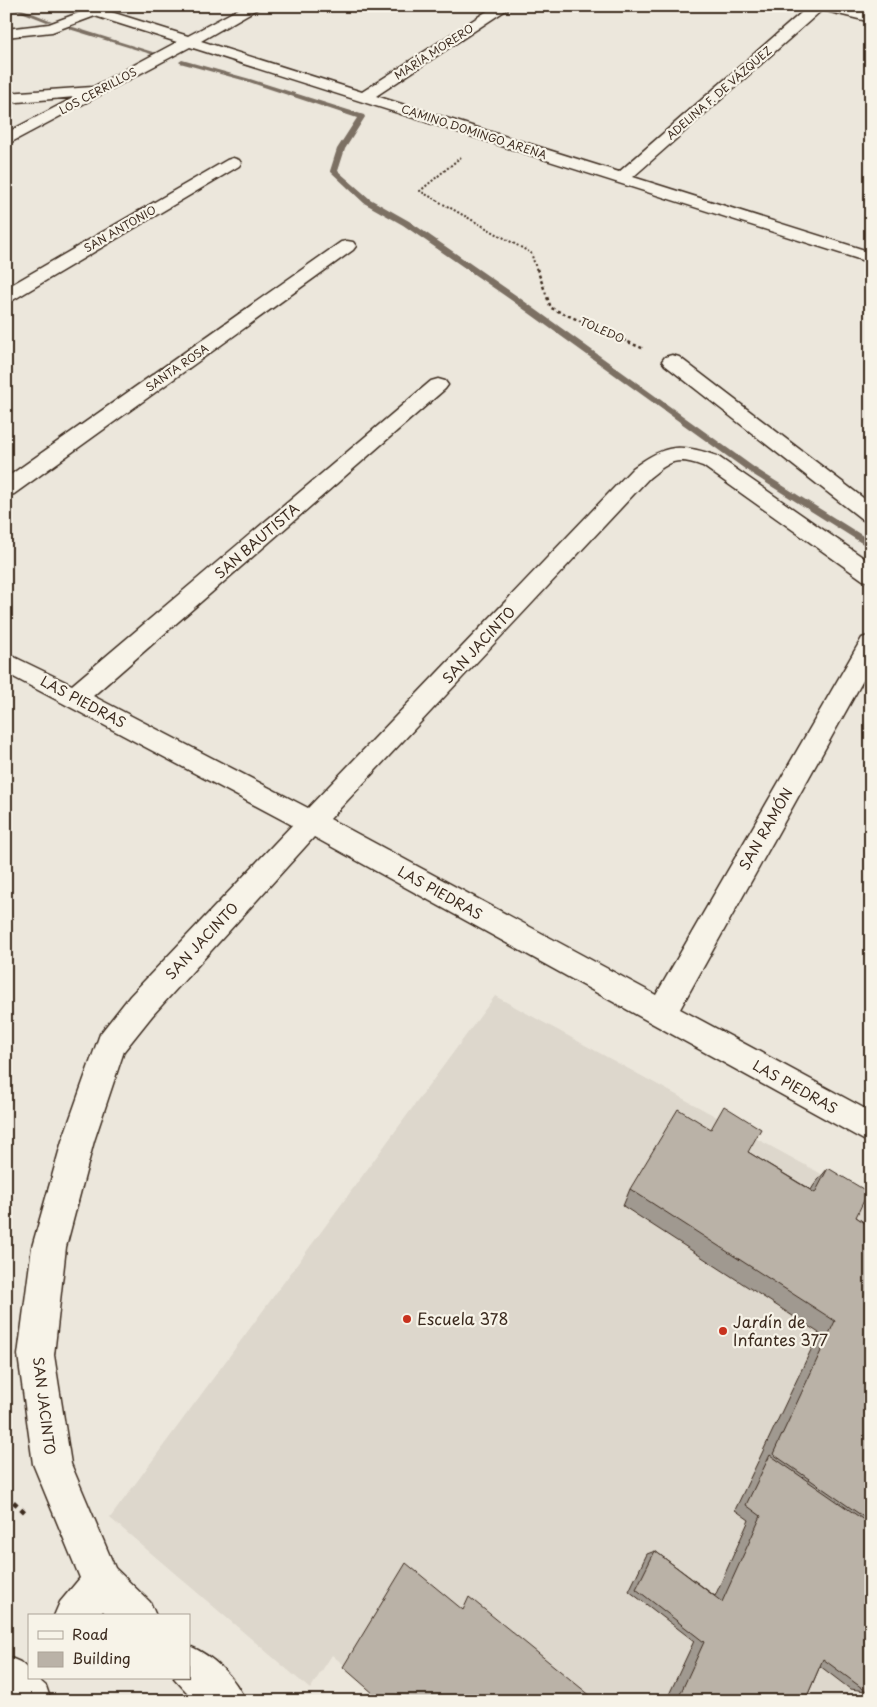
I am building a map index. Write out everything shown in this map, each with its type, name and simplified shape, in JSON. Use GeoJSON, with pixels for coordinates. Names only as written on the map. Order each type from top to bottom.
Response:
{"type":"FeatureCollection","features":[{"type":"Feature","properties":{"kind":"street","name":"CAMINO DOMINGO ARENA"},"geometry":{"type":"LineString","coordinates":[[76,6],[871,258]]}},
{"type":"Feature","properties":{"kind":"street","name":"LOS CERRILLOS"},"geometry":{"type":"LineString","coordinates":[[6,140],[255,6]]}},
{"type":"Feature","properties":{"kind":"street","name":"MARÍA MORERO"},"geometry":{"type":"LineString","coordinates":[[364,97],[505,6]]}},
{"type":"Feature","properties":{"kind":"street","name":"ADELINA F. DE VÁZQUEZ"},"geometry":{"type":"LineString","coordinates":[[621,179],[818,6]]}},
{"type":"Feature","properties":{"kind":"street"},"geometry":{"type":"LineString","coordinates":[[823,6],[871,18]]}},
{"type":"Feature","properties":{"kind":"street"},"geometry":{"type":"LineString","coordinates":[[6,33],[52,28],[93,12]]}},
{"type":"Feature","properties":{"kind":"street"},"geometry":{"type":"LineString","coordinates":[[6,98],[98,90]]}},
{"type":"Feature","properties":{"kind":"street","name":"SAN ANTONIO"},"geometry":{"type":"LineString","coordinates":[[6,296],[233,163]]}},
{"type":"Feature","properties":{"kind":"street","name":"SANTA ROSA"},"geometry":{"type":"LineString","coordinates":[[6,489],[347,246]]}},
{"type":"Feature","properties":{"kind":"street"},"geometry":{"type":"LineString","coordinates":[[672,361],[871,515]]}},
{"type":"Feature","properties":{"kind":"street","name":"SAN BAUTISTA"},"geometry":{"type":"LineString","coordinates":[[75,697],[438,385]]}},
{"type":"Feature","properties":{"kind":"street","name":"SAN JACINTO"},"geometry":{"type":"LineString","coordinates":[[101,1582],[52,1464],[36,1355],[50,1247],[78,1141],[112,1044],[141,1006],[311,822],[641,473],[665,454],[690,453],[710,461],[871,574]]}},
{"type":"Feature","properties":{"kind":"street","name":"SAN RAMÓN"},"geometry":{"type":"LineString","coordinates":[[661,1014],[871,644]]}},
{"type":"Feature","properties":{"kind":"street","name":"LAS PIEDRAS"},"geometry":{"type":"LineString","coordinates":[[6,662],[311,822],[871,1129]]}},
{"type":"Feature","properties":{"kind":"street"},"geometry":{"type":"LineString","coordinates":[[76,1614],[101,1582],[134,1614]]}},
{"type":"Feature","properties":{"kind":"street"},"geometry":{"type":"LineString","coordinates":[[190,1667],[225,1701]]}},
{"type":"Feature","properties":{"kind":"path","name":"TOLEDO"},"geometry":{"type":"LineString","coordinates":[[486,136],[420,191],[531,253],[551,308],[672,361]]}},
{"type":"Feature","properties":{"kind":"shaded area","name":"Escuela 378"},"geometry":{"type":"Polygon","coordinates":[[[495,996],[871,1201],[871,1636],[845,1701],[387,1701],[332,1655],[310,1689],[110,1518],[495,996]]]}},
{"type":"Feature","properties":{"kind":"building"},"geometry":{"type":"Polygon","coordinates":[[[724,1106],[761,1129],[748,1152],[815,1193],[828,1168],[868,1192],[856,1217],[871,1227],[871,1522],[773,1454],[835,1321],[630,1189],[678,1109],[711,1129],[724,1106]]]}},
{"type":"Feature","properties":{"kind":"building"},"geometry":{"type":"Polygon","coordinates":[[[770,1455],[871,1525],[871,1679],[866,1691],[823,1659],[805,1701],[677,1701],[704,1642],[636,1589],[655,1551],[722,1602],[761,1516],[746,1505],[770,1455]]]}},
{"type":"Feature","properties":{"kind":"building"},"geometry":{"type":"Polygon","coordinates":[[[406,1563],[463,1610],[469,1597],[597,1701],[382,1701],[343,1667],[406,1563]]]}},
{"type":"Feature","properties":{"kind":"waterway"},"geometry":{"type":"LineString","coordinates":[[9,6],[49,21]]}},
{"type":"Feature","properties":{"kind":"waterway"},"geometry":{"type":"LineString","coordinates":[[71,28],[156,54]]}},
{"type":"Feature","properties":{"kind":"waterway"},"geometry":{"type":"LineString","coordinates":[[182,62],[248,80],[361,117],[341,149],[334,171],[367,201],[406,223],[514,298],[752,470],[871,546]]}},
{"type":"Feature","properties":{"kind":"place","name":"Escuela 378"},"geometry":{"type":"Point","coordinates":[407,1319]}},
{"type":"Feature","properties":{"kind":"place","name":"Jardín de Infantes 377"},"geometry":{"type":"Point","coordinates":[723,1331]}}]}
